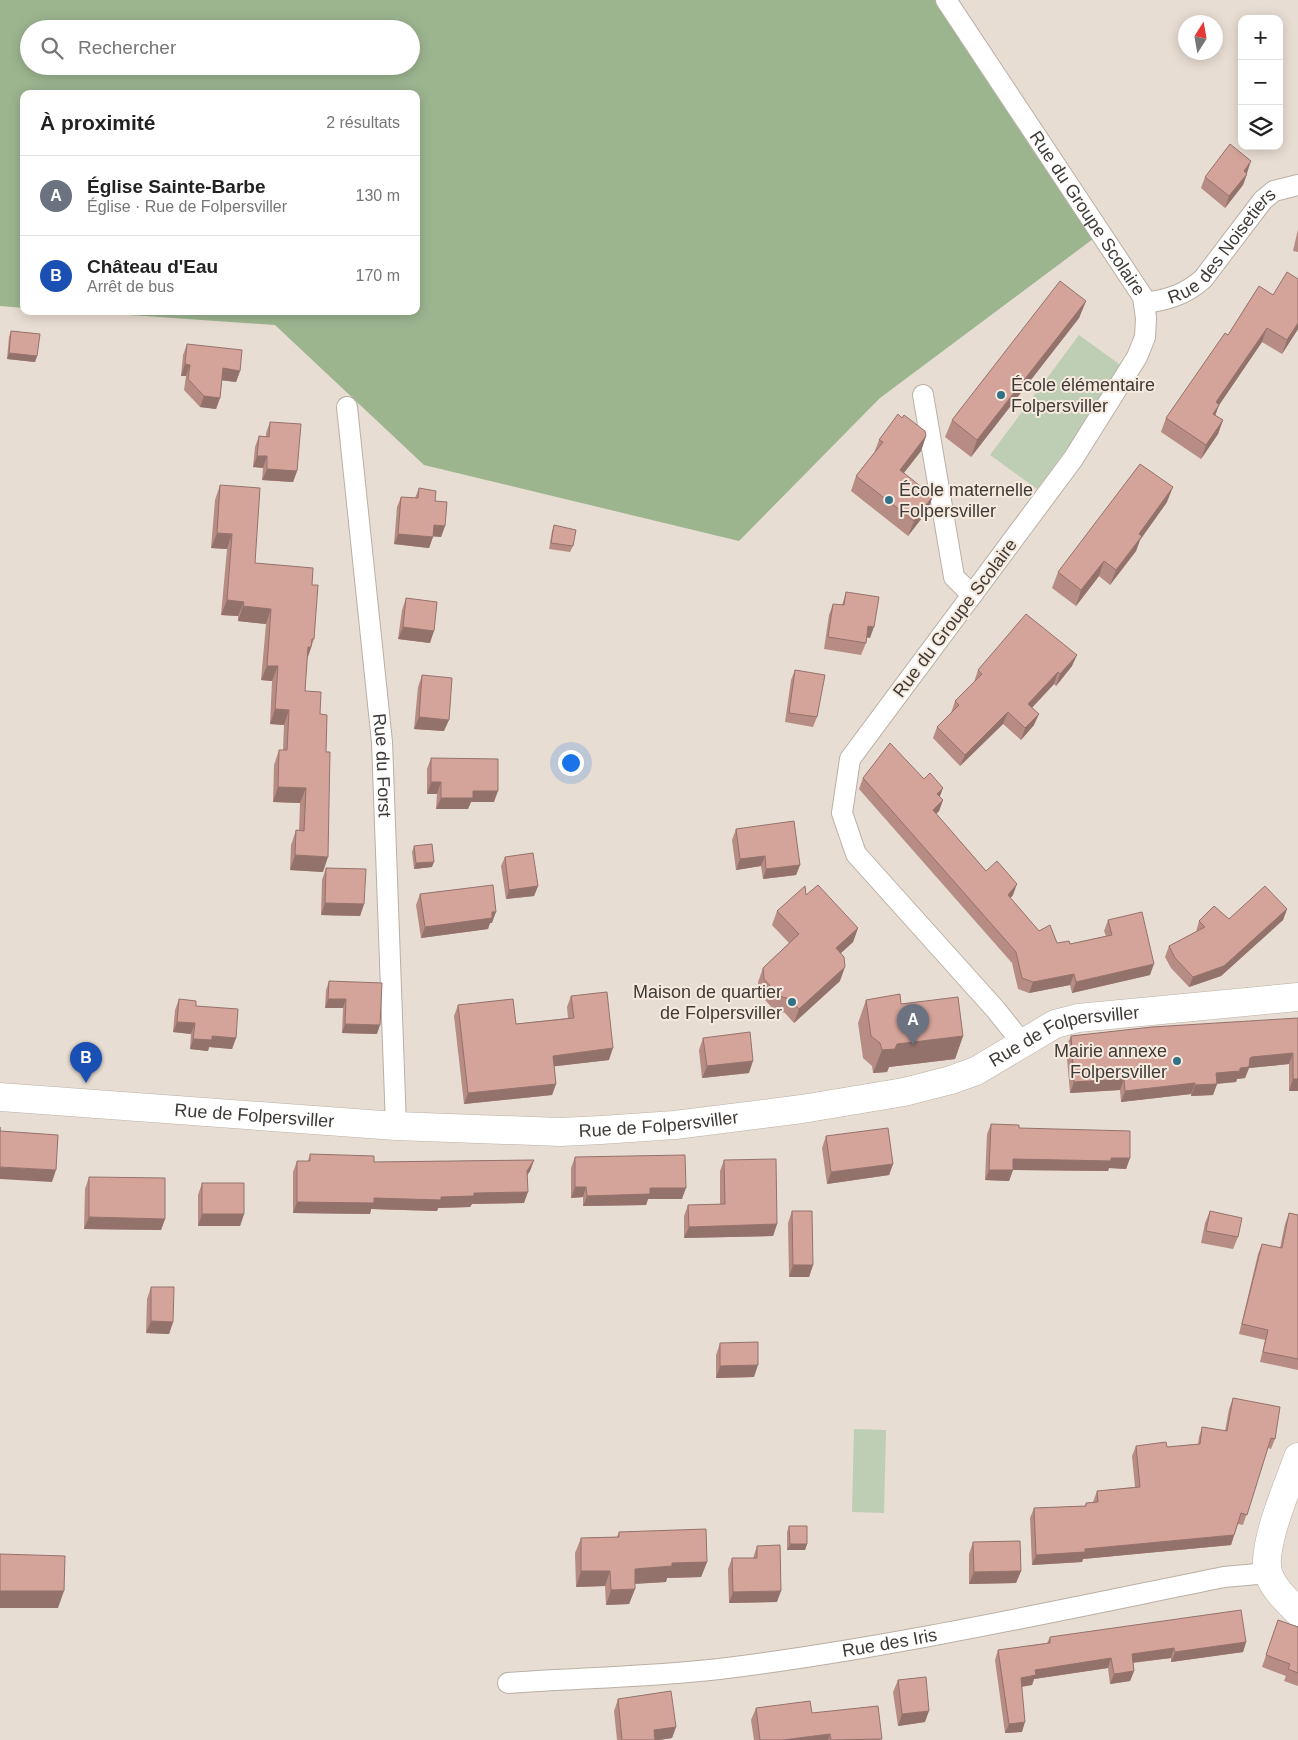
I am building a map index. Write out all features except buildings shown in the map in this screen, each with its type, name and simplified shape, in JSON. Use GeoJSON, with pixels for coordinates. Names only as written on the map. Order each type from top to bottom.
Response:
{"type":"FeatureCollection","features":[{"type":"Feature","properties":{"kind":"street","name":"Rue du Groupe Scolaire"},"geometry":{"type":"LineString","coordinates":[[946,0],[1143,297],[1146,318],[1145,337],[1137,357],[1073,459],[850,759],[842,813],[856,854],[996,1010],[1023,1044]]}},
{"type":"Feature","properties":{"kind":"street","name":"Rue des Noisetiers"},"geometry":{"type":"LineString","coordinates":[[1144,303],[1169,299],[1193,287],[1203,279],[1262,200],[1274,191],[1298,185]]}},
{"type":"Feature","properties":{"kind":"street"},"geometry":{"type":"LineString","coordinates":[[923,395],[954,577],[972,595]]}},
{"type":"Feature","properties":{"kind":"street","name":"Rue du Forst"},"geometry":{"type":"LineString","coordinates":[[347,407],[382,742],[396,1126]]}},
{"type":"Feature","properties":{"kind":"street","name":"Rue de Folpersviller"},"geometry":{"type":"LineString","coordinates":[[0,1097],[396,1126],[560,1132],[675,1125],[802,1109],[904,1092],[951,1080],[976,1071],[1055,1024],[1078,1018],[1298,997]]}},
{"type":"Feature","properties":{"kind":"street"},"geometry":{"type":"LineString","coordinates":[[1298,1457],[1269,1541],[1266,1558],[1268,1573],[1280,1593],[1298,1612]]}},
{"type":"Feature","properties":{"kind":"street","name":"Rue des Iris"},"geometry":{"type":"LineString","coordinates":[[508,1683],[716,1669],[814,1656],[920,1639],[1224,1577],[1268,1573]]}},
{"type":"Feature","properties":{"kind":"green space"},"geometry":{"type":"Polygon","coordinates":[[[0,0],[935,0],[1101,233],[880,398],[739,541],[424,465],[275,325],[130,315],[420,315],[420,90],[20,90],[20,308],[0,306],[0,0]]]}},
{"type":"Feature","properties":{"kind":"green space"},"geometry":{"type":"Polygon","coordinates":[[[1079,335],[1126,369],[1037,489],[990,455],[1079,335]]]}},
{"type":"Feature","properties":{"kind":"green space"},"geometry":{"type":"Polygon","coordinates":[[[854,1429],[886,1430],[884,1513],[852,1512],[854,1429]]]}},
{"type":"Feature","properties":{"kind":"place","name":"École élémentaire Folpersviller"},"geometry":{"type":"Point","coordinates":[1001,395]}},
{"type":"Feature","properties":{"kind":"place","name":"École maternelle Folpersviller"},"geometry":{"type":"Point","coordinates":[889,500]}},
{"type":"Feature","properties":{"kind":"place","name":"Maison de quartier de Folpersviller"},"geometry":{"type":"Point","coordinates":[792,1002]}},
{"type":"Feature","properties":{"kind":"place","name":"Église Sainte-Barbe"},"geometry":{"type":"Point","coordinates":[913,1045]}},
{"type":"Feature","properties":{"kind":"place","name":"Mairie annexe Folpersviller"},"geometry":{"type":"Point","coordinates":[1177,1061]}},
{"type":"Feature","properties":{"kind":"place","name":"Château d'Eau"},"geometry":{"type":"Point","coordinates":[86,1083]}}]}
